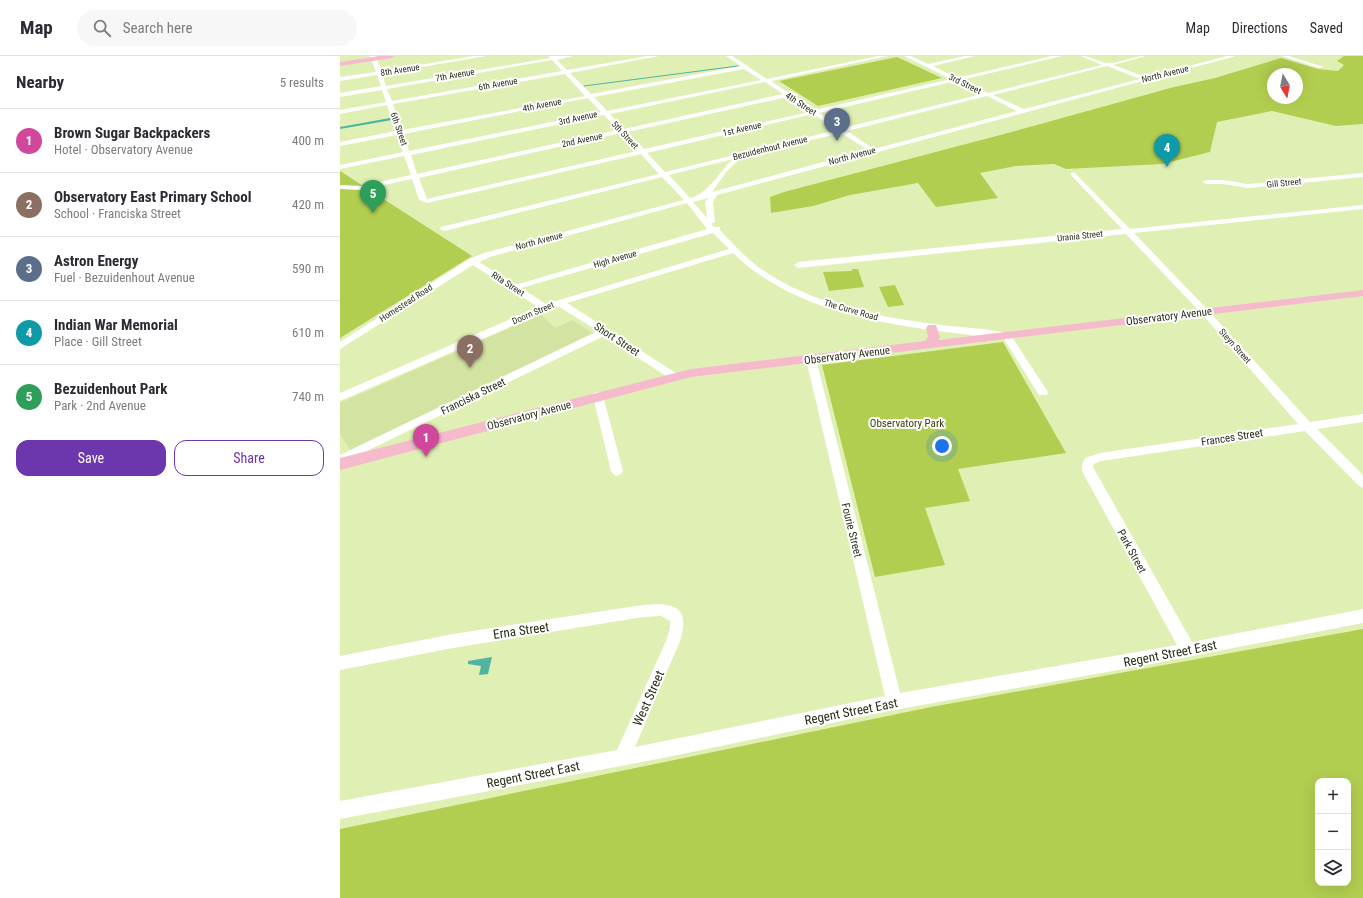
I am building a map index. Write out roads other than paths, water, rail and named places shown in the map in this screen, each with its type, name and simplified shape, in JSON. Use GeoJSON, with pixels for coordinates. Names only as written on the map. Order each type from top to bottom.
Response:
{"type":"FeatureCollection","features":[{"type":"Feature","properties":{"kind":"main road"},"geometry":{"type":"LineString","coordinates":[[340,64],[373,57],[392,56]]}},
{"type":"Feature","properties":{"kind":"main road","name":"Observatory Avenue"},"geometry":{"type":"LineString","coordinates":[[340,464],[598,396],[706,371],[1363,293]]}},
{"type":"Feature","properties":{"kind":"main road"},"geometry":{"type":"LineString","coordinates":[[929,345],[934,337],[932,328]]}},
{"type":"Feature","properties":{"kind":"street","name":"8th Avenue"},"geometry":{"type":"LineString","coordinates":[[340,79],[483,56]]}},
{"type":"Feature","properties":{"kind":"street","name":"7th Avenue"},"geometry":{"type":"LineString","coordinates":[[340,95],[552,57],[570,56]]}},
{"type":"Feature","properties":{"kind":"street","name":"6th Avenue"},"geometry":{"type":"LineString","coordinates":[[340,112],[656,56]]}},
{"type":"Feature","properties":{"kind":"street"},"geometry":{"type":"LineString","coordinates":[[731,57],[742,56]]}},
{"type":"Feature","properties":{"kind":"street","name":"3rd Avenue"},"geometry":{"type":"LineString","coordinates":[[342,167],[885,56]]}},
{"type":"Feature","properties":{"kind":"street","name":"3rd Street"},"geometry":{"type":"LineString","coordinates":[[907,56],[1022,111]]}},
{"type":"Feature","properties":{"kind":"street"},"geometry":{"type":"LineString","coordinates":[[927,66],[972,56]]}},
{"type":"Feature","properties":{"kind":"street","name":"1st Avenue"},"geometry":{"type":"LineString","coordinates":[[425,201],[1059,56]]}},
{"type":"Feature","properties":{"kind":"street"},"geometry":{"type":"LineString","coordinates":[[1084,56],[1146,79]]}},
{"type":"Feature","properties":{"kind":"street","name":"Bezuidenhout Avenue"},"geometry":{"type":"LineString","coordinates":[[444,230],[1144,56]]}},
{"type":"Feature","properties":{"kind":"street","name":"North Avenue"},"geometry":{"type":"LineString","coordinates":[[472,261],[493,253],[689,201],[707,193],[723,192],[1022,111],[1233,56]]}},
{"type":"Feature","properties":{"kind":"street"},"geometry":{"type":"LineString","coordinates":[[1284,56],[1322,67]]}},
{"type":"Feature","properties":{"kind":"street"},"geometry":{"type":"LineString","coordinates":[[1292,58],[1301,56]]}},
{"type":"Feature","properties":{"kind":"street","name":"6th Street"},"geometry":{"type":"LineString","coordinates":[[373,57],[416,176],[423,200],[425,201]]}},
{"type":"Feature","properties":{"kind":"street","name":"5th Street"},"geometry":{"type":"LineString","coordinates":[[552,57],[689,201],[700,216],[714,228]]}},
{"type":"Feature","properties":{"kind":"street","name":"4th Street"},"geometry":{"type":"LineString","coordinates":[[731,57],[873,151]]}},
{"type":"Feature","properties":{"kind":"street","name":"4th Avenue"},"geometry":{"type":"LineString","coordinates":[[340,144],[744,67]]}},
{"type":"Feature","properties":{"kind":"street","name":"2nd Avenue"},"geometry":{"type":"LineString","coordinates":[[340,187],[357,189],[788,95]]}},
{"type":"Feature","properties":{"kind":"street"},"geometry":{"type":"LineString","coordinates":[[714,228],[709,202],[712,192],[725,170],[746,154]]}},
{"type":"Feature","properties":{"kind":"street","name":"Steyn Street"},"geometry":{"type":"LineString","coordinates":[[1073,174],[1204,312],[1307,426],[1363,483]]}},
{"type":"Feature","properties":{"kind":"street","name":"Gill Street"},"geometry":{"type":"LineString","coordinates":[[1206,182],[1223,182],[1248,186],[1363,175]]}},
{"type":"Feature","properties":{"kind":"street","name":"Urania Street"},"geometry":{"type":"LineString","coordinates":[[798,265],[1363,207]]}},
{"type":"Feature","properties":{"kind":"street","name":"The Curve Road"},"geometry":{"type":"LineString","coordinates":[[714,228],[733,250],[756,269],[814,299],[875,318],[932,328],[1006,336]]}},
{"type":"Feature","properties":{"kind":"street","name":"High Avenue"},"geometry":{"type":"LineString","coordinates":[[513,288],[714,228]]}},
{"type":"Feature","properties":{"kind":"street","name":"Doorn Street"},"geometry":{"type":"LineString","coordinates":[[340,397],[544,307],[733,250]]}},
{"type":"Feature","properties":{"kind":"street","name":"Rita Street"},"geometry":{"type":"LineString","coordinates":[[472,261],[544,307]]}},
{"type":"Feature","properties":{"kind":"street","name":"Homestead Road"},"geometry":{"type":"LineString","coordinates":[[340,346],[472,261]]}},
{"type":"Feature","properties":{"kind":"street","name":"Short Street"},"geometry":{"type":"LineString","coordinates":[[559,302],[675,377]]}},
{"type":"Feature","properties":{"kind":"street","name":"Franciska Street"},"geometry":{"type":"LineString","coordinates":[[340,460],[606,331]]}},
{"type":"Feature","properties":{"kind":"street"},"geometry":{"type":"LineString","coordinates":[[1006,336],[1043,392]]}},
{"type":"Feature","properties":{"kind":"street","name":"Fourie Street"},"geometry":{"type":"LineString","coordinates":[[811,359],[894,702]]}},
{"type":"Feature","properties":{"kind":"street"},"geometry":{"type":"LineString","coordinates":[[598,396],[617,471]]}},
{"type":"Feature","properties":{"kind":"street","name":"Frances Street"},"geometry":{"type":"LineString","coordinates":[[1100,457],[1363,418]]}},
{"type":"Feature","properties":{"kind":"street","name":"Park Street"},"geometry":{"type":"LineString","coordinates":[[1100,457],[1089,461],[1087,467],[1089,473],[1188,650]]}},
{"type":"Feature","properties":{"kind":"street","name":"Erna Street"},"geometry":{"type":"LineString","coordinates":[[340,663],[402,649],[643,611],[670,611],[677,618],[677,628],[673,641]]}},
{"type":"Feature","properties":{"kind":"street","name":"Regent Street East"},"geometry":{"type":"LineString","coordinates":[[340,810],[623,756],[663,750],[894,702],[1188,650],[1363,616]]}},
{"type":"Feature","properties":{"kind":"street","name":"West Street"},"geometry":{"type":"LineString","coordinates":[[623,756],[673,641]]}},
{"type":"Feature","properties":{"kind":"water"},"geometry":{"type":"Polygon","coordinates":[[[492,657],[488,674],[479,675],[481,666],[468,664],[468,661],[492,657]]]}},
{"type":"Feature","properties":{"kind":"waterway"},"geometry":{"type":"LineString","coordinates":[[584,86],[738,66]]}},
{"type":"Feature","properties":{"kind":"waterway"},"geometry":{"type":"LineString","coordinates":[[340,128],[390,119]]}},
{"type":"Feature","properties":{"kind":"place","name":"Astron Energy"},"geometry":{"type":"Point","coordinates":[837,141]}},
{"type":"Feature","properties":{"kind":"place","name":"Indian War Memorial"},"geometry":{"type":"Point","coordinates":[1167,167]}},
{"type":"Feature","properties":{"kind":"place","name":"Bezuidenhout Park"},"geometry":{"type":"Point","coordinates":[373,213]}},
{"type":"Feature","properties":{"kind":"place","name":"Observatory East Primary School"},"geometry":{"type":"Point","coordinates":[470,368]}},
{"type":"Feature","properties":{"kind":"place","name":"Brown Sugar Backpackers"},"geometry":{"type":"Point","coordinates":[426,457]}},
{"type":"Feature","properties":{"kind":"park label","name":"Observatory Park"},"geometry":{"type":"Point","coordinates":[907,423]}}]}
